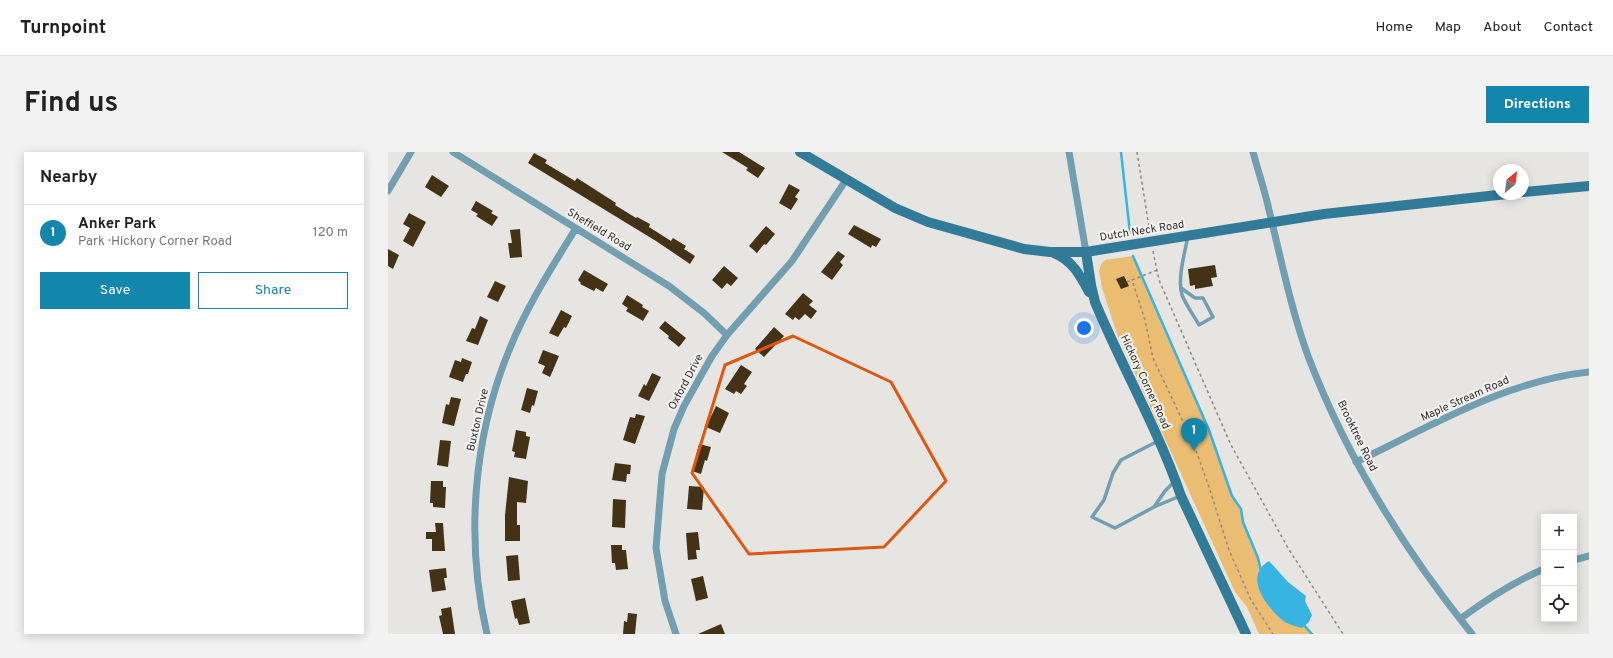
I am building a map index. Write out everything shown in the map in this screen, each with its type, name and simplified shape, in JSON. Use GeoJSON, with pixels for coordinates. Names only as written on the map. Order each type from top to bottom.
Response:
{"type":"FeatureCollection","features":[{"type":"Feature","properties":{"kind":"street"},"geometry":{"type":"LineString","coordinates":[[388,191],[411,152]]}},
{"type":"Feature","properties":{"kind":"street","name":"Sheffield Road"},"geometry":{"type":"LineString","coordinates":[[453,152],[668,286],[704,313],[727,335]]}},
{"type":"Feature","properties":{"kind":"street","name":"Dutch Neck Road"},"geometry":{"type":"LineString","coordinates":[[800,152],[895,208],[928,222],[1024,249],[1050,252],[1086,252],[1272,222],[1373,208],[1493,195]]}},
{"type":"Feature","properties":{"kind":"street","name":"Hickory Corner Road"},"geometry":{"type":"LineString","coordinates":[[1068,152],[1095,302],[1159,441],[1176,480],[1181,496],[1246,634]]}},
{"type":"Feature","properties":{"kind":"street","name":"Brooktree Road"},"geometry":{"type":"LineString","coordinates":[[1253,152],[1272,222],[1283,273],[1308,356],[1345,440],[1399,536],[1472,634]]}},
{"type":"Feature","properties":{"kind":"street","name":"Oxford Drive"},"geometry":{"type":"LineString","coordinates":[[676,634],[665,601],[656,548],[662,474],[674,429],[684,406],[712,356],[727,335],[792,261],[846,180]]}},
{"type":"Feature","properties":{"kind":"street"},"geometry":{"type":"LineString","coordinates":[[1529,191],[1589,186]]}},
{"type":"Feature","properties":{"kind":"street","name":"Buxton Drive"},"geometry":{"type":"LineString","coordinates":[[487,634],[479,591],[475,536],[479,467],[485,429],[498,380],[513,340],[536,295],[576,228]]}},
{"type":"Feature","properties":{"kind":"street"},"geometry":{"type":"LineString","coordinates":[[1050,252],[1059,255],[1075,268],[1095,302]]}},
{"type":"Feature","properties":{"kind":"street","name":"Maple Stream Road"},"geometry":{"type":"LineString","coordinates":[[1356,462],[1494,396],[1552,378],[1589,372]]}},
{"type":"Feature","properties":{"kind":"street"},"geometry":{"type":"LineString","coordinates":[[1577,559],[1589,556]]}},
{"type":"Feature","properties":{"kind":"street"},"geometry":{"type":"LineString","coordinates":[[1460,619],[1505,588],[1541,570]]}},
{"type":"Feature","properties":{"kind":"lane"},"geometry":{"type":"LineString","coordinates":[[1181,288],[1195,298],[1203,298],[1213,317],[1200,325],[1182,296],[1181,288],[1183,262],[1189,235]]}},
{"type":"Feature","properties":{"kind":"lane"},"geometry":{"type":"LineString","coordinates":[[1159,441],[1121,460],[1113,473],[1104,500],[1092,517],[1115,528],[1154,507],[1181,496]]}},
{"type":"Feature","properties":{"kind":"lane"},"geometry":{"type":"LineString","coordinates":[[1154,507],[1164,491],[1176,480]]}},
{"type":"Feature","properties":{"kind":"path"},"geometry":{"type":"LineString","coordinates":[[1137,152],[1151,242],[1159,280],[1230,445],[1288,548],[1343,634]]}},
{"type":"Feature","properties":{"kind":"path"},"geometry":{"type":"LineString","coordinates":[[1127,282],[1157,270]]}},
{"type":"Feature","properties":{"kind":"path"},"geometry":{"type":"LineString","coordinates":[[1132,280],[1145,320],[1153,358],[1194,445],[1229,550],[1251,600],[1273,634]]}},
{"type":"Feature","properties":{"kind":"highlighted area"},"geometry":{"type":"Polygon","coordinates":[[[793,336],[891,382],[946,481],[884,547],[749,554],[692,473],[725,365],[793,336]]]}},
{"type":"Feature","properties":{"kind":"shaded area"},"geometry":{"type":"Polygon","coordinates":[[[1133,256],[1209,430],[1232,496],[1241,509],[1243,522],[1258,558],[1263,581],[1312,634],[1259,634],[1247,607],[1235,592],[1117,334],[1102,288],[1099,271],[1101,264],[1105,260],[1133,256]]]}},
{"type":"Feature","properties":{"kind":"water"},"geometry":{"type":"Polygon","coordinates":[[[1269,561],[1288,582],[1306,596],[1305,601],[1312,615],[1309,622],[1302,628],[1282,620],[1270,607],[1260,591],[1257,583],[1258,575],[1261,567],[1269,561]]]}},
{"type":"Feature","properties":{"kind":"building"},"geometry":{"type":"Polygon","coordinates":[[[722,152],[739,152],[765,168],[758,178],[746,170],[748,168],[722,152]]]}},
{"type":"Feature","properties":{"kind":"building"},"geometry":{"type":"Polygon","coordinates":[[[534,153],[547,160],[545,163],[575,181],[577,178],[616,203],[615,205],[636,218],[637,217],[650,224],[649,227],[671,241],[673,238],[686,246],[684,249],[695,256],[690,264],[656,241],[528,163],[534,153]]]}},
{"type":"Feature","properties":{"kind":"building"},"geometry":{"type":"Polygon","coordinates":[[[432,175],[449,186],[441,197],[425,187],[432,175]]]}},
{"type":"Feature","properties":{"kind":"building"},"geometry":{"type":"Polygon","coordinates":[[[789,184],[800,190],[795,197],[798,199],[791,210],[779,203],[789,184]]]}},
{"type":"Feature","properties":{"kind":"building"},"geometry":{"type":"Polygon","coordinates":[[[476,201],[493,211],[491,213],[498,217],[492,226],[476,216],[478,214],[471,210],[476,201]]]}},
{"type":"Feature","properties":{"kind":"building"},"geometry":{"type":"Polygon","coordinates":[[[409,213],[426,222],[413,247],[403,241],[410,228],[403,224],[409,213]]]}},
{"type":"Feature","properties":{"kind":"building"},"geometry":{"type":"Polygon","coordinates":[[[854,225],[881,239],[876,247],[872,245],[871,248],[848,234],[854,225]]]}},
{"type":"Feature","properties":{"kind":"building"},"geometry":{"type":"Polygon","coordinates":[[[766,226],[775,234],[757,253],[749,246],[766,226]]]}},
{"type":"Feature","properties":{"kind":"building"},"geometry":{"type":"Polygon","coordinates":[[[520,229],[522,257],[510,258],[508,243],[512,243],[510,230],[520,229]]]}},
{"type":"Feature","properties":{"kind":"building"},"geometry":{"type":"Polygon","coordinates":[[[388,249],[399,255],[393,269],[388,266],[388,249]]]}},
{"type":"Feature","properties":{"kind":"building"},"geometry":{"type":"Polygon","coordinates":[[[838,251],[845,256],[840,262],[843,265],[832,280],[821,272],[838,251]]]}},
{"type":"Feature","properties":{"kind":"building"},"geometry":{"type":"Polygon","coordinates":[[[1215,265],[1217,277],[1211,278],[1213,286],[1195,289],[1195,285],[1190,286],[1188,269],[1215,265]]]}},
{"type":"Feature","properties":{"kind":"building"},"geometry":{"type":"Polygon","coordinates":[[[724,266],[738,278],[731,286],[727,283],[722,289],[712,280],[724,266]]]}},
{"type":"Feature","properties":{"kind":"building"},"geometry":{"type":"Polygon","coordinates":[[[584,270],[608,284],[603,292],[596,288],[594,291],[580,284],[581,283],[578,280],[584,270]]]}},
{"type":"Feature","properties":{"kind":"building"},"geometry":{"type":"Polygon","coordinates":[[[1124,276],[1129,286],[1121,289],[1116,279],[1124,276]]]}},
{"type":"Feature","properties":{"kind":"building"},"geometry":{"type":"Polygon","coordinates":[[[495,281],[506,286],[498,302],[487,297],[495,281]]]}},
{"type":"Feature","properties":{"kind":"building"},"geometry":{"type":"Polygon","coordinates":[[[803,293],[813,301],[809,305],[817,311],[811,319],[805,314],[799,320],[795,317],[793,320],[785,314],[803,293]]]}},
{"type":"Feature","properties":{"kind":"building"},"geometry":{"type":"Polygon","coordinates":[[[627,295],[643,305],[642,307],[649,311],[643,321],[626,311],[628,308],[622,304],[627,295]]]}},
{"type":"Feature","properties":{"kind":"building"},"geometry":{"type":"Polygon","coordinates":[[[561,310],[572,316],[566,328],[564,327],[558,337],[549,333],[561,310]]]}},
{"type":"Feature","properties":{"kind":"building"},"geometry":{"type":"Polygon","coordinates":[[[480,316],[488,320],[478,345],[466,341],[472,328],[475,329],[480,316]]]}},
{"type":"Feature","properties":{"kind":"building"},"geometry":{"type":"Polygon","coordinates":[[[665,321],[686,338],[679,347],[659,328],[665,321]]]}},
{"type":"Feature","properties":{"kind":"building"},"geometry":{"type":"Polygon","coordinates":[[[774,327],[784,336],[764,357],[755,349],[774,327]]]}},
{"type":"Feature","properties":{"kind":"building"},"geometry":{"type":"Polygon","coordinates":[[[543,350],[559,356],[550,377],[542,373],[545,366],[538,363],[543,350]]]}},
{"type":"Feature","properties":{"kind":"building"},"geometry":{"type":"Polygon","coordinates":[[[462,358],[472,362],[468,374],[466,374],[463,382],[449,377],[455,360],[461,362],[462,358]]]}},
{"type":"Feature","properties":{"kind":"building"},"geometry":{"type":"Polygon","coordinates":[[[741,365],[752,372],[744,384],[747,386],[741,394],[736,391],[734,394],[725,389],[741,365]]]}},
{"type":"Feature","properties":{"kind":"building"},"geometry":{"type":"Polygon","coordinates":[[[652,373],[661,377],[649,401],[638,396],[644,384],[646,386],[652,373]]]}},
{"type":"Feature","properties":{"kind":"building"},"geometry":{"type":"Polygon","coordinates":[[[527,388],[538,391],[534,406],[532,405],[530,413],[521,410],[527,388]]]}},
{"type":"Feature","properties":{"kind":"building"},"geometry":{"type":"Polygon","coordinates":[[[451,397],[461,399],[454,426],[442,423],[446,404],[449,405],[451,397]]]}},
{"type":"Feature","properties":{"kind":"building"},"geometry":{"type":"Polygon","coordinates":[[[716,406],[729,413],[720,433],[706,427],[716,406]]]}},
{"type":"Feature","properties":{"kind":"building"},"geometry":{"type":"Polygon","coordinates":[[[636,414],[645,416],[635,444],[623,440],[630,417],[635,418],[636,414]]]}},
{"type":"Feature","properties":{"kind":"building"},"geometry":{"type":"Polygon","coordinates":[[[516,430],[526,432],[526,436],[530,437],[526,459],[514,457],[515,452],[512,451],[516,430]]]}},
{"type":"Feature","properties":{"kind":"building"},"geometry":{"type":"Polygon","coordinates":[[[440,440],[451,441],[448,467],[437,465],[440,440]]]}},
{"type":"Feature","properties":{"kind":"building"},"geometry":{"type":"Polygon","coordinates":[[[699,444],[711,447],[701,474],[692,471],[699,444]]]}},
{"type":"Feature","properties":{"kind":"building"},"geometry":{"type":"Polygon","coordinates":[[[615,463],[631,465],[630,474],[627,474],[626,482],[612,480],[615,463]]]}},
{"type":"Feature","properties":{"kind":"building"},"geometry":{"type":"Polygon","coordinates":[[[509,477],[528,481],[526,503],[517,502],[517,525],[520,525],[520,541],[505,541],[505,515],[509,477]]]}},
{"type":"Feature","properties":{"kind":"building"},"geometry":{"type":"Polygon","coordinates":[[[431,481],[443,481],[443,487],[446,487],[445,508],[433,507],[433,503],[430,503],[431,481]]]}},
{"type":"Feature","properties":{"kind":"building"},"geometry":{"type":"Polygon","coordinates":[[[689,486],[704,487],[702,510],[687,509],[689,486]]]}},
{"type":"Feature","properties":{"kind":"building"},"geometry":{"type":"Polygon","coordinates":[[[613,499],[626,500],[625,528],[612,527],[613,499]]]}},
{"type":"Feature","properties":{"kind":"building"},"geometry":{"type":"Polygon","coordinates":[[[435,523],[443,523],[445,551],[432,551],[432,539],[426,539],[426,532],[436,532],[435,523]]]}},
{"type":"Feature","properties":{"kind":"building"},"geometry":{"type":"Polygon","coordinates":[[[698,532],[700,550],[696,550],[697,559],[688,560],[686,533],[698,532]]]}},
{"type":"Feature","properties":{"kind":"building"},"geometry":{"type":"Polygon","coordinates":[[[611,545],[622,545],[622,550],[626,550],[628,569],[616,570],[615,563],[612,563],[611,545]]]}},
{"type":"Feature","properties":{"kind":"building"},"geometry":{"type":"Polygon","coordinates":[[[518,555],[520,580],[508,581],[506,556],[518,555]]]}},
{"type":"Feature","properties":{"kind":"building"},"geometry":{"type":"Polygon","coordinates":[[[446,568],[447,578],[444,578],[446,590],[432,592],[429,570],[446,568]]]}},
{"type":"Feature","properties":{"kind":"building"},"geometry":{"type":"Polygon","coordinates":[[[703,576],[708,598],[696,601],[691,579],[703,576]]]}},
{"type":"Feature","properties":{"kind":"building"},"geometry":{"type":"Polygon","coordinates":[[[525,598],[530,623],[519,625],[517,618],[515,619],[511,601],[525,598]]]}},
{"type":"Feature","properties":{"kind":"building"},"geometry":{"type":"Polygon","coordinates":[[[451,607],[455,634],[443,634],[439,616],[442,615],[441,609],[451,607]]]}},
{"type":"Feature","properties":{"kind":"building"},"geometry":{"type":"Polygon","coordinates":[[[628,613],[637,614],[635,634],[623,634],[624,621],[627,622],[628,613]]]}},
{"type":"Feature","properties":{"kind":"building"},"geometry":{"type":"Polygon","coordinates":[[[721,624],[725,634],[698,634],[721,624]]]}},
{"type":"Feature","properties":{"kind":"waterway"},"geometry":{"type":"LineString","coordinates":[[1121,152],[1130,233]]}},
{"type":"Feature","properties":{"kind":"waterway"},"geometry":{"type":"LineString","coordinates":[[1133,256],[1209,430],[1232,496],[1241,509],[1243,522],[1258,558],[1261,571]]}},
{"type":"Feature","properties":{"kind":"waterway"},"geometry":{"type":"LineString","coordinates":[[1303,624],[1312,634]]}},
{"type":"Feature","properties":{"kind":"place","name":"Anker Park"},"geometry":{"type":"Point","coordinates":[1194,451]}}]}
